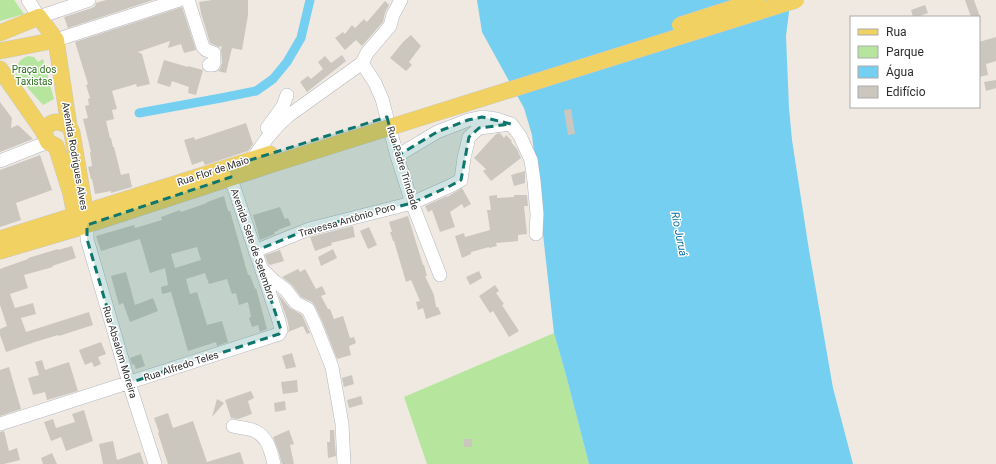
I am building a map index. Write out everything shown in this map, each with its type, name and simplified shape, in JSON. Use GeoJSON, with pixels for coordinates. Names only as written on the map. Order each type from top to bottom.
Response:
{"type":"FeatureCollection","features":[{"type":"Feature","properties":{"kind":"main road"},"geometry":{"type":"LineString","coordinates":[[263,158],[758,0]]}},
{"type":"Feature","properties":{"kind":"main road"},"geometry":{"type":"LineString","coordinates":[[263,158],[796,0]]}},
{"type":"Feature","properties":{"kind":"main road"},"geometry":{"type":"LineString","coordinates":[[0,33],[39,17]]}},
{"type":"Feature","properties":{"kind":"main road","name":"Avenida Rodrigues Alves"},"geometry":{"type":"LineString","coordinates":[[39,17],[56,40],[70,130],[82,223]]}},
{"type":"Feature","properties":{"kind":"main road"},"geometry":{"type":"LineString","coordinates":[[0,51],[56,40]]}},
{"type":"Feature","properties":{"kind":"main road","name":"Avenida Rodrigues Alves"},"geometry":{"type":"LineString","coordinates":[[0,69],[49,140],[82,223]]}},
{"type":"Feature","properties":{"kind":"main road"},"geometry":{"type":"LineString","coordinates":[[55,121],[61,122],[70,130],[69,141],[64,144],[49,140],[48,125],[55,121]]}},
{"type":"Feature","properties":{"kind":"main road","name":"Rua Flor de Maio"},"geometry":{"type":"LineString","coordinates":[[82,223],[229,172],[263,158]]}},
{"type":"Feature","properties":{"kind":"main road"},"geometry":{"type":"LineString","coordinates":[[0,239],[82,223]]}},
{"type":"Feature","properties":{"kind":"main road"},"geometry":{"type":"LineString","coordinates":[[0,251],[82,223]]}},
{"type":"Feature","properties":{"kind":"street","name":"Avenida Rodrigues Alves"},"geometry":{"type":"LineString","coordinates":[[28,0],[39,17]]}},
{"type":"Feature","properties":{"kind":"street"},"geometry":{"type":"LineString","coordinates":[[39,17],[89,0]]}},
{"type":"Feature","properties":{"kind":"street"},"geometry":{"type":"LineString","coordinates":[[56,40],[179,0]]}},
{"type":"Feature","properties":{"kind":"street"},"geometry":{"type":"LineString","coordinates":[[188,0],[203,47],[214,53],[214,63],[213,65],[209,65]]}},
{"type":"Feature","properties":{"kind":"street","name":"Rua Flor de Maio"},"geometry":{"type":"LineString","coordinates":[[263,158],[268,136],[277,125],[362,63],[367,53],[390,26],[393,15],[401,0]]}},
{"type":"Feature","properties":{"kind":"street","name":"Rua Padre Trindade"},"geometry":{"type":"LineString","coordinates":[[362,63],[375,83],[382,99],[397,156],[412,203],[440,275]]}},
{"type":"Feature","properties":{"kind":"street"},"geometry":{"type":"LineString","coordinates":[[263,158],[261,137],[283,106],[287,95]]}},
{"type":"Feature","properties":{"kind":"street"},"geometry":{"type":"LineString","coordinates":[[397,156],[437,132],[468,120],[482,117],[496,119],[511,124],[520,136],[530,160],[534,180],[537,214],[536,234]]}},
{"type":"Feature","properties":{"kind":"street","name":"Travessa Antônio Poro"},"geometry":{"type":"LineString","coordinates":[[255,251],[309,229],[412,203],[450,186],[461,180],[469,137],[480,128],[511,124]]}},
{"type":"Feature","properties":{"kind":"street"},"geometry":{"type":"LineString","coordinates":[[0,161],[49,140]]}},
{"type":"Feature","properties":{"kind":"street","name":"Avenida Sete de Setembro"},"geometry":{"type":"LineString","coordinates":[[229,172],[279,320]]}},
{"type":"Feature","properties":{"kind":"street","name":"Rua Absalom Moreira"},"geometry":{"type":"LineString","coordinates":[[82,223],[129,383],[155,464]]}},
{"type":"Feature","properties":{"kind":"street"},"geometry":{"type":"LineString","coordinates":[[262,268],[274,281],[286,290],[296,303],[308,309],[315,324],[332,366],[342,424],[344,464]]}},
{"type":"Feature","properties":{"kind":"street","name":"Rua Alfredo Teles"},"geometry":{"type":"LineString","coordinates":[[0,424],[279,334],[282,330],[279,320]]}},
{"type":"Feature","properties":{"kind":"street"},"geometry":{"type":"LineString","coordinates":[[234,426],[256,432],[265,439],[274,464]]}},
{"type":"Feature","properties":{"kind":"highlighted area"},"geometry":{"type":"Polygon","coordinates":[[[387,117],[397,156],[437,132],[468,120],[482,117],[511,124],[479,128],[469,137],[461,180],[450,186],[412,203],[309,229],[255,251],[281,330],[279,334],[129,383],[87,239],[87,225],[231,177],[228,167],[387,117]]]}},
{"type":"Feature","properties":{"kind":"green space"},"geometry":{"type":"Polygon","coordinates":[[[0,0],[14,0],[24,14],[0,21],[0,0]]]}},
{"type":"Feature","properties":{"kind":"green space","name":"Praça dos Taxistas"},"geometry":{"type":"Polygon","coordinates":[[[28,56],[34,57],[38,62],[43,59],[54,99],[43,105],[15,74],[19,72],[19,62],[28,56]]]}},
{"type":"Feature","properties":{"kind":"green space"},"geometry":{"type":"Polygon","coordinates":[[[554,333],[589,464],[427,464],[404,397],[554,333]]]}},
{"type":"Feature","properties":{"kind":"water","name":"Rio Juruá"},"geometry":{"type":"Polygon","coordinates":[[[477,0],[789,0],[786,36],[792,140],[833,388],[853,464],[589,464],[554,333],[532,135],[524,108],[482,32],[477,0]]]}},
{"type":"Feature","properties":{"kind":"building"},"geometry":{"type":"Polygon","coordinates":[[[106,0],[153,0],[68,28],[64,17],[92,8],[96,3],[106,0]]]}},
{"type":"Feature","properties":{"kind":"building"},"geometry":{"type":"Polygon","coordinates":[[[212,0],[248,0],[248,15],[242,50],[232,48],[226,73],[218,71],[222,63],[222,46],[219,47],[210,43],[201,13],[199,2],[212,0]]]}},
{"type":"Feature","properties":{"kind":"building"},"geometry":{"type":"Polygon","coordinates":[[[965,0],[974,0],[980,16],[971,16],[965,0]]]}},
{"type":"Feature","properties":{"kind":"building"},"geometry":{"type":"Polygon","coordinates":[[[385,1],[389,5],[383,22],[362,46],[356,40],[345,50],[335,38],[343,32],[345,34],[352,25],[355,28],[364,19],[367,22],[385,1]]]}},
{"type":"Feature","properties":{"kind":"building"},"geometry":{"type":"Polygon","coordinates":[[[925,5],[928,13],[920,16],[913,16],[911,10],[925,5]]]}},
{"type":"Feature","properties":{"kind":"building"},"geometry":{"type":"Polygon","coordinates":[[[182,7],[196,50],[184,53],[181,44],[168,48],[170,41],[138,52],[142,54],[150,84],[137,87],[136,84],[112,91],[117,109],[112,110],[114,119],[106,121],[121,175],[129,173],[132,187],[111,193],[111,191],[95,194],[88,167],[92,166],[91,152],[83,119],[88,118],[85,106],[89,105],[88,99],[90,98],[86,85],[88,84],[75,42],[182,7]]]}},
{"type":"Feature","properties":{"kind":"building"},"geometry":{"type":"Polygon","coordinates":[[[411,35],[421,46],[409,62],[412,65],[406,71],[390,58],[411,35]]]}},
{"type":"Feature","properties":{"kind":"building"},"geometry":{"type":"Polygon","coordinates":[[[996,37],[996,61],[986,64],[988,75],[980,77],[980,42],[996,37]]]}},
{"type":"Feature","properties":{"kind":"building"},"geometry":{"type":"Polygon","coordinates":[[[342,55],[346,61],[307,92],[300,82],[308,76],[311,79],[323,69],[318,62],[325,56],[331,63],[342,55]]]}},
{"type":"Feature","properties":{"kind":"building"},"geometry":{"type":"Polygon","coordinates":[[[164,60],[203,70],[196,95],[188,93],[189,87],[172,81],[170,87],[157,83],[164,60]]]}},
{"type":"Feature","properties":{"kind":"building"},"geometry":{"type":"Polygon","coordinates":[[[996,80],[996,88],[986,91],[984,82],[996,80]]]}},
{"type":"Feature","properties":{"kind":"building"},"geometry":{"type":"Polygon","coordinates":[[[0,102],[12,118],[11,128],[18,125],[33,139],[0,152],[0,102]]]}},
{"type":"Feature","properties":{"kind":"building"},"geometry":{"type":"Polygon","coordinates":[[[571,109],[575,134],[568,135],[564,110],[571,109]]]}},
{"type":"Feature","properties":{"kind":"building"},"geometry":{"type":"Polygon","coordinates":[[[246,123],[253,144],[248,151],[205,165],[203,161],[192,165],[184,140],[194,137],[195,140],[246,123]]]}},
{"type":"Feature","properties":{"kind":"building"},"geometry":{"type":"Polygon","coordinates":[[[500,133],[504,138],[506,135],[512,141],[511,142],[517,149],[521,158],[491,181],[483,171],[486,169],[474,158],[496,134],[500,133]]]}},
{"type":"Feature","properties":{"kind":"building"},"geometry":{"type":"Polygon","coordinates":[[[40,155],[52,190],[16,203],[21,220],[0,227],[0,170],[40,155]]]}},
{"type":"Feature","properties":{"kind":"building"},"geometry":{"type":"Polygon","coordinates":[[[525,171],[525,183],[514,186],[511,175],[525,171]]]}},
{"type":"Feature","properties":{"kind":"building"},"geometry":{"type":"Polygon","coordinates":[[[462,188],[471,204],[464,208],[462,204],[450,212],[455,227],[440,232],[432,210],[428,212],[425,206],[447,197],[462,188]]]}},
{"type":"Feature","properties":{"kind":"building"},"geometry":{"type":"Polygon","coordinates":[[[497,195],[497,198],[514,197],[514,195],[527,195],[528,206],[524,206],[527,234],[518,235],[518,241],[496,243],[497,246],[471,252],[471,254],[462,258],[455,236],[464,233],[465,237],[490,230],[487,210],[491,210],[489,196],[497,195]]]}},
{"type":"Feature","properties":{"kind":"building"},"geometry":{"type":"Polygon","coordinates":[[[224,196],[228,211],[230,211],[248,275],[250,275],[255,289],[256,288],[267,329],[260,332],[258,325],[252,327],[249,318],[251,317],[248,302],[239,305],[236,293],[232,294],[227,279],[209,284],[205,273],[186,279],[190,294],[197,292],[207,325],[222,321],[228,342],[217,346],[216,342],[188,351],[171,292],[162,294],[161,287],[168,285],[165,268],[150,273],[140,239],[101,251],[96,236],[134,225],[135,228],[162,220],[161,217],[180,210],[181,212],[224,196]],[[197,247],[171,254],[175,268],[201,260],[197,247]]]}},
{"type":"Feature","properties":{"kind":"building"},"geometry":{"type":"Polygon","coordinates":[[[280,207],[285,219],[288,218],[291,225],[260,240],[253,215],[280,207]]]}},
{"type":"Feature","properties":{"kind":"building"},"geometry":{"type":"Polygon","coordinates":[[[408,216],[424,265],[427,276],[425,276],[434,295],[436,307],[438,307],[441,314],[426,319],[423,308],[418,310],[416,302],[420,301],[411,280],[406,282],[390,232],[392,232],[389,222],[408,216]]]}},
{"type":"Feature","properties":{"kind":"building"},"geometry":{"type":"Polygon","coordinates":[[[353,226],[355,237],[331,243],[332,245],[315,251],[310,237],[353,226]]]}},
{"type":"Feature","properties":{"kind":"building"},"geometry":{"type":"Polygon","coordinates":[[[369,227],[377,245],[368,249],[360,231],[369,227]]]}},
{"type":"Feature","properties":{"kind":"building"},"geometry":{"type":"Polygon","coordinates":[[[72,246],[76,258],[52,266],[53,267],[24,275],[28,288],[10,294],[15,308],[33,303],[36,314],[21,318],[26,332],[89,312],[93,325],[6,352],[0,335],[0,329],[7,326],[0,305],[0,269],[28,258],[72,246]]]}},
{"type":"Feature","properties":{"kind":"building"},"geometry":{"type":"Polygon","coordinates":[[[333,249],[337,258],[321,266],[318,257],[333,249]]]}},
{"type":"Feature","properties":{"kind":"building"},"geometry":{"type":"Polygon","coordinates":[[[280,250],[284,261],[270,265],[268,264],[265,255],[280,250]]]}},
{"type":"Feature","properties":{"kind":"building"},"geometry":{"type":"Polygon","coordinates":[[[298,269],[300,272],[305,269],[316,289],[322,286],[326,294],[321,296],[328,309],[330,309],[334,319],[343,316],[350,338],[354,337],[356,343],[349,346],[351,355],[337,359],[315,306],[312,302],[301,297],[292,285],[282,277],[298,269]]]}},
{"type":"Feature","properties":{"kind":"building"},"geometry":{"type":"Polygon","coordinates":[[[479,271],[482,278],[470,285],[466,277],[479,271]]]}},
{"type":"Feature","properties":{"kind":"building"},"geometry":{"type":"Polygon","coordinates":[[[126,272],[135,305],[153,298],[158,311],[130,322],[123,303],[119,305],[111,276],[126,272]]]}},
{"type":"Feature","properties":{"kind":"building"},"geometry":{"type":"Polygon","coordinates":[[[495,285],[499,291],[496,293],[504,304],[502,305],[519,331],[509,337],[493,311],[490,313],[479,296],[495,285]]]}},
{"type":"Feature","properties":{"kind":"building"},"geometry":{"type":"Polygon","coordinates":[[[278,294],[290,308],[302,315],[310,333],[307,334],[303,326],[288,332],[289,328],[287,319],[278,294]]]}},
{"type":"Feature","properties":{"kind":"building"},"geometry":{"type":"Polygon","coordinates":[[[101,342],[106,354],[98,357],[101,364],[94,367],[92,362],[85,365],[79,350],[101,342]]]}},
{"type":"Feature","properties":{"kind":"building"},"geometry":{"type":"Polygon","coordinates":[[[292,353],[296,367],[286,369],[282,356],[292,353]]]}},
{"type":"Feature","properties":{"kind":"building"},"geometry":{"type":"Polygon","coordinates":[[[141,354],[145,366],[136,369],[134,364],[132,365],[130,358],[141,354]]]}},
{"type":"Feature","properties":{"kind":"building"},"geometry":{"type":"Polygon","coordinates":[[[42,360],[45,370],[69,362],[78,391],[47,400],[45,392],[33,395],[28,378],[39,375],[35,362],[42,360]]]}},
{"type":"Feature","properties":{"kind":"building"},"geometry":{"type":"Polygon","coordinates":[[[9,367],[21,409],[0,416],[0,370],[9,367]]]}},
{"type":"Feature","properties":{"kind":"building"},"geometry":{"type":"Polygon","coordinates":[[[352,375],[354,384],[344,387],[342,378],[352,375]]]}},
{"type":"Feature","properties":{"kind":"building"},"geometry":{"type":"Polygon","coordinates":[[[297,380],[298,392],[283,394],[281,382],[297,380]]]}},
{"type":"Feature","properties":{"kind":"building"},"geometry":{"type":"Polygon","coordinates":[[[251,391],[254,398],[248,401],[252,414],[238,419],[231,418],[225,400],[251,391]]]}},
{"type":"Feature","properties":{"kind":"building"},"geometry":{"type":"Polygon","coordinates":[[[361,396],[363,404],[349,408],[347,400],[361,396]]]}},
{"type":"Feature","properties":{"kind":"building"},"geometry":{"type":"Polygon","coordinates":[[[217,399],[224,403],[212,417],[217,399]]]}},
{"type":"Feature","properties":{"kind":"building"},"geometry":{"type":"Polygon","coordinates":[[[285,401],[286,410],[275,412],[274,403],[285,401]]]}},
{"type":"Feature","properties":{"kind":"building"},"geometry":{"type":"Polygon","coordinates":[[[84,410],[93,441],[66,451],[61,437],[51,441],[44,422],[53,419],[56,428],[75,422],[72,414],[84,410]]]}},
{"type":"Feature","properties":{"kind":"building"},"geometry":{"type":"Polygon","coordinates":[[[168,413],[173,428],[193,421],[207,462],[240,452],[244,464],[168,464],[154,418],[168,413]]]}},
{"type":"Feature","properties":{"kind":"building"},"geometry":{"type":"Polygon","coordinates":[[[289,430],[294,444],[290,445],[294,464],[282,464],[273,437],[289,430]]]}},
{"type":"Feature","properties":{"kind":"building"},"geometry":{"type":"Polygon","coordinates":[[[330,430],[334,430],[336,456],[328,458],[327,442],[330,442],[330,430]]]}},
{"type":"Feature","properties":{"kind":"building"},"geometry":{"type":"Polygon","coordinates":[[[4,431],[9,451],[17,448],[20,460],[0,464],[0,432],[4,431]]]}},
{"type":"Feature","properties":{"kind":"building"},"geometry":{"type":"Polygon","coordinates":[[[464,439],[472,439],[472,447],[464,447],[464,439]]]}},
{"type":"Feature","properties":{"kind":"building"},"geometry":{"type":"Polygon","coordinates":[[[113,441],[117,460],[140,452],[144,464],[103,464],[99,444],[113,441]]]}},
{"type":"Feature","properties":{"kind":"building"},"geometry":{"type":"Polygon","coordinates":[[[52,453],[57,464],[43,464],[41,458],[52,453]]]}},
{"type":"Feature","properties":{"kind":"waterway"},"geometry":{"type":"LineString","coordinates":[[139,113],[256,91],[273,79],[287,62],[301,38],[310,0]]}}]}
